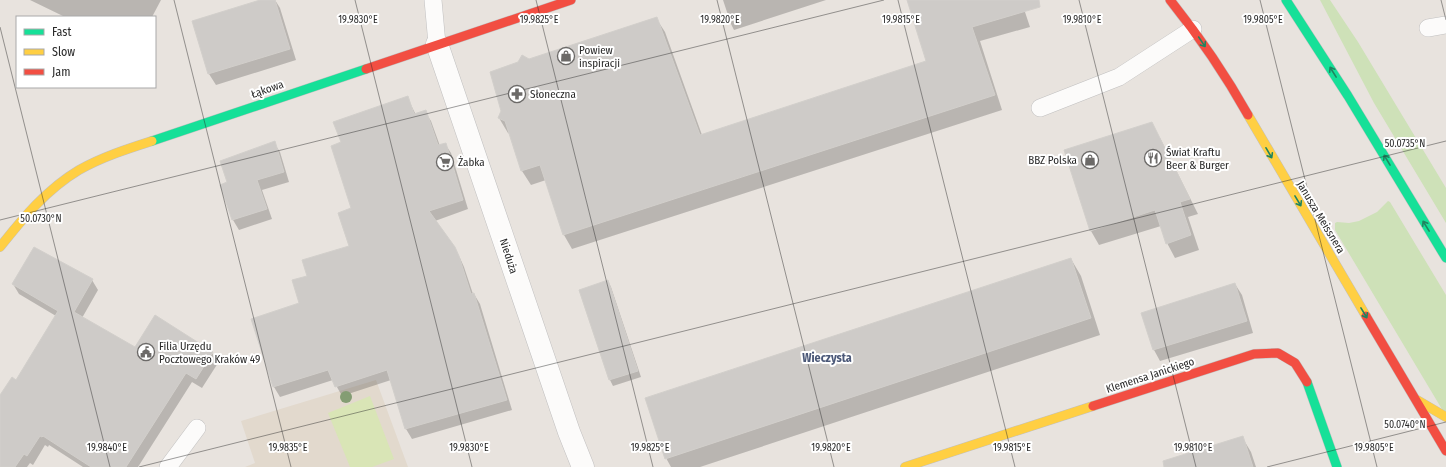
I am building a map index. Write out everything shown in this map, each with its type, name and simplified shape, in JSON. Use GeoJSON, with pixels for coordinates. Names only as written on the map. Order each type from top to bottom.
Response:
{"type":"FeatureCollection","features":[{"type":"Feature","properties":{"kind":"street","name":"Łąkowa"},"geometry":{"type":"LineString","coordinates":[[0,247],[22,219],[48,192],[73,174],[92,163],[437,44],[571,0]]}},
{"type":"Feature","properties":{"kind":"street","name":"Janusza Meissnera"},"geometry":{"type":"LineString","coordinates":[[1170,0],[1193,29],[1230,85],[1446,451]]}},
{"type":"Feature","properties":{"kind":"street"},"geometry":{"type":"LineString","coordinates":[[1286,0],[1310,34],[1446,258]]}},
{"type":"Feature","properties":{"kind":"street","name":"Nieduża"},"geometry":{"type":"LineString","coordinates":[[437,44],[569,432],[583,467]]}},
{"type":"Feature","properties":{"kind":"street","name":"Klemensa Janickiego"},"geometry":{"type":"LineString","coordinates":[[905,467],[1254,354],[1278,353],[1295,363],[1306,381],[1337,467]]}},
{"type":"Feature","properties":{"kind":"street"},"geometry":{"type":"LineString","coordinates":[[1416,400],[1446,417]]}},
{"type":"Feature","properties":{"kind":"lane"},"geometry":{"type":"LineString","coordinates":[[432,0],[437,44]]}},
{"type":"Feature","properties":{"kind":"lane"},"geometry":{"type":"LineString","coordinates":[[1428,28],[1446,25]]}},
{"type":"Feature","properties":{"kind":"lane"},"geometry":{"type":"LineString","coordinates":[[1040,108],[1119,76],[1193,29]]}},
{"type":"Feature","properties":{"kind":"lane"},"geometry":{"type":"LineString","coordinates":[[168,467],[197,428]]}},
{"type":"Feature","properties":{"kind":"shaded area"},"geometry":{"type":"Polygon","coordinates":[[[376,380],[408,467],[245,467],[255,463],[241,421],[376,380]]]}},
{"type":"Feature","properties":{"kind":"green space"},"geometry":{"type":"Polygon","coordinates":[[[1320,0],[1330,0],[1358,42],[1446,188],[1446,223],[1374,103],[1320,0]]]}},
{"type":"Feature","properties":{"kind":"green space"},"geometry":{"type":"Polygon","coordinates":[[[1388,201],[1446,295],[1446,416],[1335,230],[1335,223],[1359,221],[1377,212],[1388,201]]]}},
{"type":"Feature","properties":{"kind":"green space"},"geometry":{"type":"Polygon","coordinates":[[[370,396],[394,459],[372,467],[350,467],[328,413],[370,396]]]}},
{"type":"Feature","properties":{"kind":"building"},"geometry":{"type":"Polygon","coordinates":[[[260,0],[275,0],[290,49],[208,74],[192,21],[260,0]]]}},
{"type":"Feature","properties":{"kind":"building"},"geometry":{"type":"Polygon","coordinates":[[[907,0],[1039,0],[1040,7],[972,27],[995,95],[563,235],[540,165],[521,171],[505,121],[498,118],[501,111],[490,72],[518,62],[522,55],[529,59],[657,17],[700,135],[926,61],[907,0]]]}},
{"type":"Feature","properties":{"kind":"building"},"geometry":{"type":"Polygon","coordinates":[[[408,96],[414,114],[426,110],[438,145],[446,143],[463,200],[429,211],[455,247],[459,256],[471,294],[474,293],[507,400],[405,429],[387,370],[335,387],[328,370],[273,387],[251,319],[299,303],[292,280],[307,276],[302,260],[349,246],[338,213],[351,208],[331,146],[341,142],[333,122],[408,96]]]}},
{"type":"Feature","properties":{"kind":"building"},"geometry":{"type":"Polygon","coordinates":[[[1152,122],[1190,199],[1180,202],[1191,235],[1166,244],[1155,210],[1090,231],[1064,150],[1152,122]]]}},
{"type":"Feature","properties":{"kind":"building"},"geometry":{"type":"Polygon","coordinates":[[[275,141],[284,172],[257,180],[267,209],[232,220],[220,185],[227,182],[220,161],[275,141]]]}},
{"type":"Feature","properties":{"kind":"building"},"geometry":{"type":"Polygon","coordinates":[[[34,247],[93,279],[74,312],[135,347],[155,315],[213,352],[196,379],[186,373],[126,467],[91,467],[43,436],[40,436],[27,456],[24,454],[15,467],[0,467],[0,395],[12,377],[16,380],[58,311],[12,284],[34,247]]]}},
{"type":"Feature","properties":{"kind":"building"},"geometry":{"type":"Polygon","coordinates":[[[1071,258],[1091,318],[665,459],[645,398],[1071,258]]]}},
{"type":"Feature","properties":{"kind":"building"},"geometry":{"type":"Polygon","coordinates":[[[608,280],[638,371],[609,380],[579,290],[608,280]]]}},
{"type":"Feature","properties":{"kind":"building"},"geometry":{"type":"Polygon","coordinates":[[[1235,283],[1247,321],[1153,350],[1141,313],[1235,283]]]}},
{"type":"Feature","properties":{"kind":"building"},"geometry":{"type":"Polygon","coordinates":[[[1243,436],[1253,467],[1164,467],[1163,461],[1243,436]]]}},
{"type":"Feature","properties":{"kind":"traffic: fast"},"geometry":{"type":"LineString","coordinates":[[1286,0],[1348,96],[1446,258]]}},
{"type":"Feature","properties":{"kind":"traffic: fast"},"geometry":{"type":"LineString","coordinates":[[152,141],[366,69]]}},
{"type":"Feature","properties":{"kind":"traffic: fast"},"geometry":{"type":"LineString","coordinates":[[1307,382],[1337,467]]}},
{"type":"Feature","properties":{"kind":"traffic: slow"},"geometry":{"type":"LineString","coordinates":[[1248,115],[1366,316]]}},
{"type":"Feature","properties":{"kind":"traffic: slow"},"geometry":{"type":"LineString","coordinates":[[0,247],[36,205],[67,178],[97,161],[152,141]]}},
{"type":"Feature","properties":{"kind":"traffic: slow"},"geometry":{"type":"LineString","coordinates":[[1417,400],[1446,417]]}},
{"type":"Feature","properties":{"kind":"traffic: slow"},"geometry":{"type":"LineString","coordinates":[[905,467],[1093,406]]}},
{"type":"Feature","properties":{"kind":"traffic: jam"},"geometry":{"type":"LineString","coordinates":[[366,69],[571,0]]}},
{"type":"Feature","properties":{"kind":"traffic: jam"},"geometry":{"type":"LineString","coordinates":[[1170,0],[1211,56],[1248,115]]}},
{"type":"Feature","properties":{"kind":"traffic: jam"},"geometry":{"type":"LineString","coordinates":[[1366,316],[1446,451]]}},
{"type":"Feature","properties":{"kind":"traffic: jam"},"geometry":{"type":"LineString","coordinates":[[1093,406],[1254,354],[1278,353],[1295,363],[1307,382]]}},
{"type":"Feature","properties":{"kind":"place","name":"Powiew inspiracji"},"geometry":{"type":"Point","coordinates":[566,56]}},
{"type":"Feature","properties":{"kind":"place","name":"Słoneczna"},"geometry":{"type":"Point","coordinates":[517,94]}},
{"type":"Feature","properties":{"kind":"place","name":"Świat Kraftu Beer & Burger"},"geometry":{"type":"Point","coordinates":[1153,158]}},
{"type":"Feature","properties":{"kind":"place","name":"BBZ Polska"},"geometry":{"type":"Point","coordinates":[1090,160]}},
{"type":"Feature","properties":{"kind":"place","name":"Żabka"},"geometry":{"type":"Point","coordinates":[445,162]}},
{"type":"Feature","properties":{"kind":"place","name":"Filia Urzędu Pocztowego Kraków 49"},"geometry":{"type":"Point","coordinates":[146,352]}},
{"type":"Feature","properties":{"kind":"district","name":"Wieczysta"},"geometry":{"type":"Point","coordinates":[827,358]}}]}
